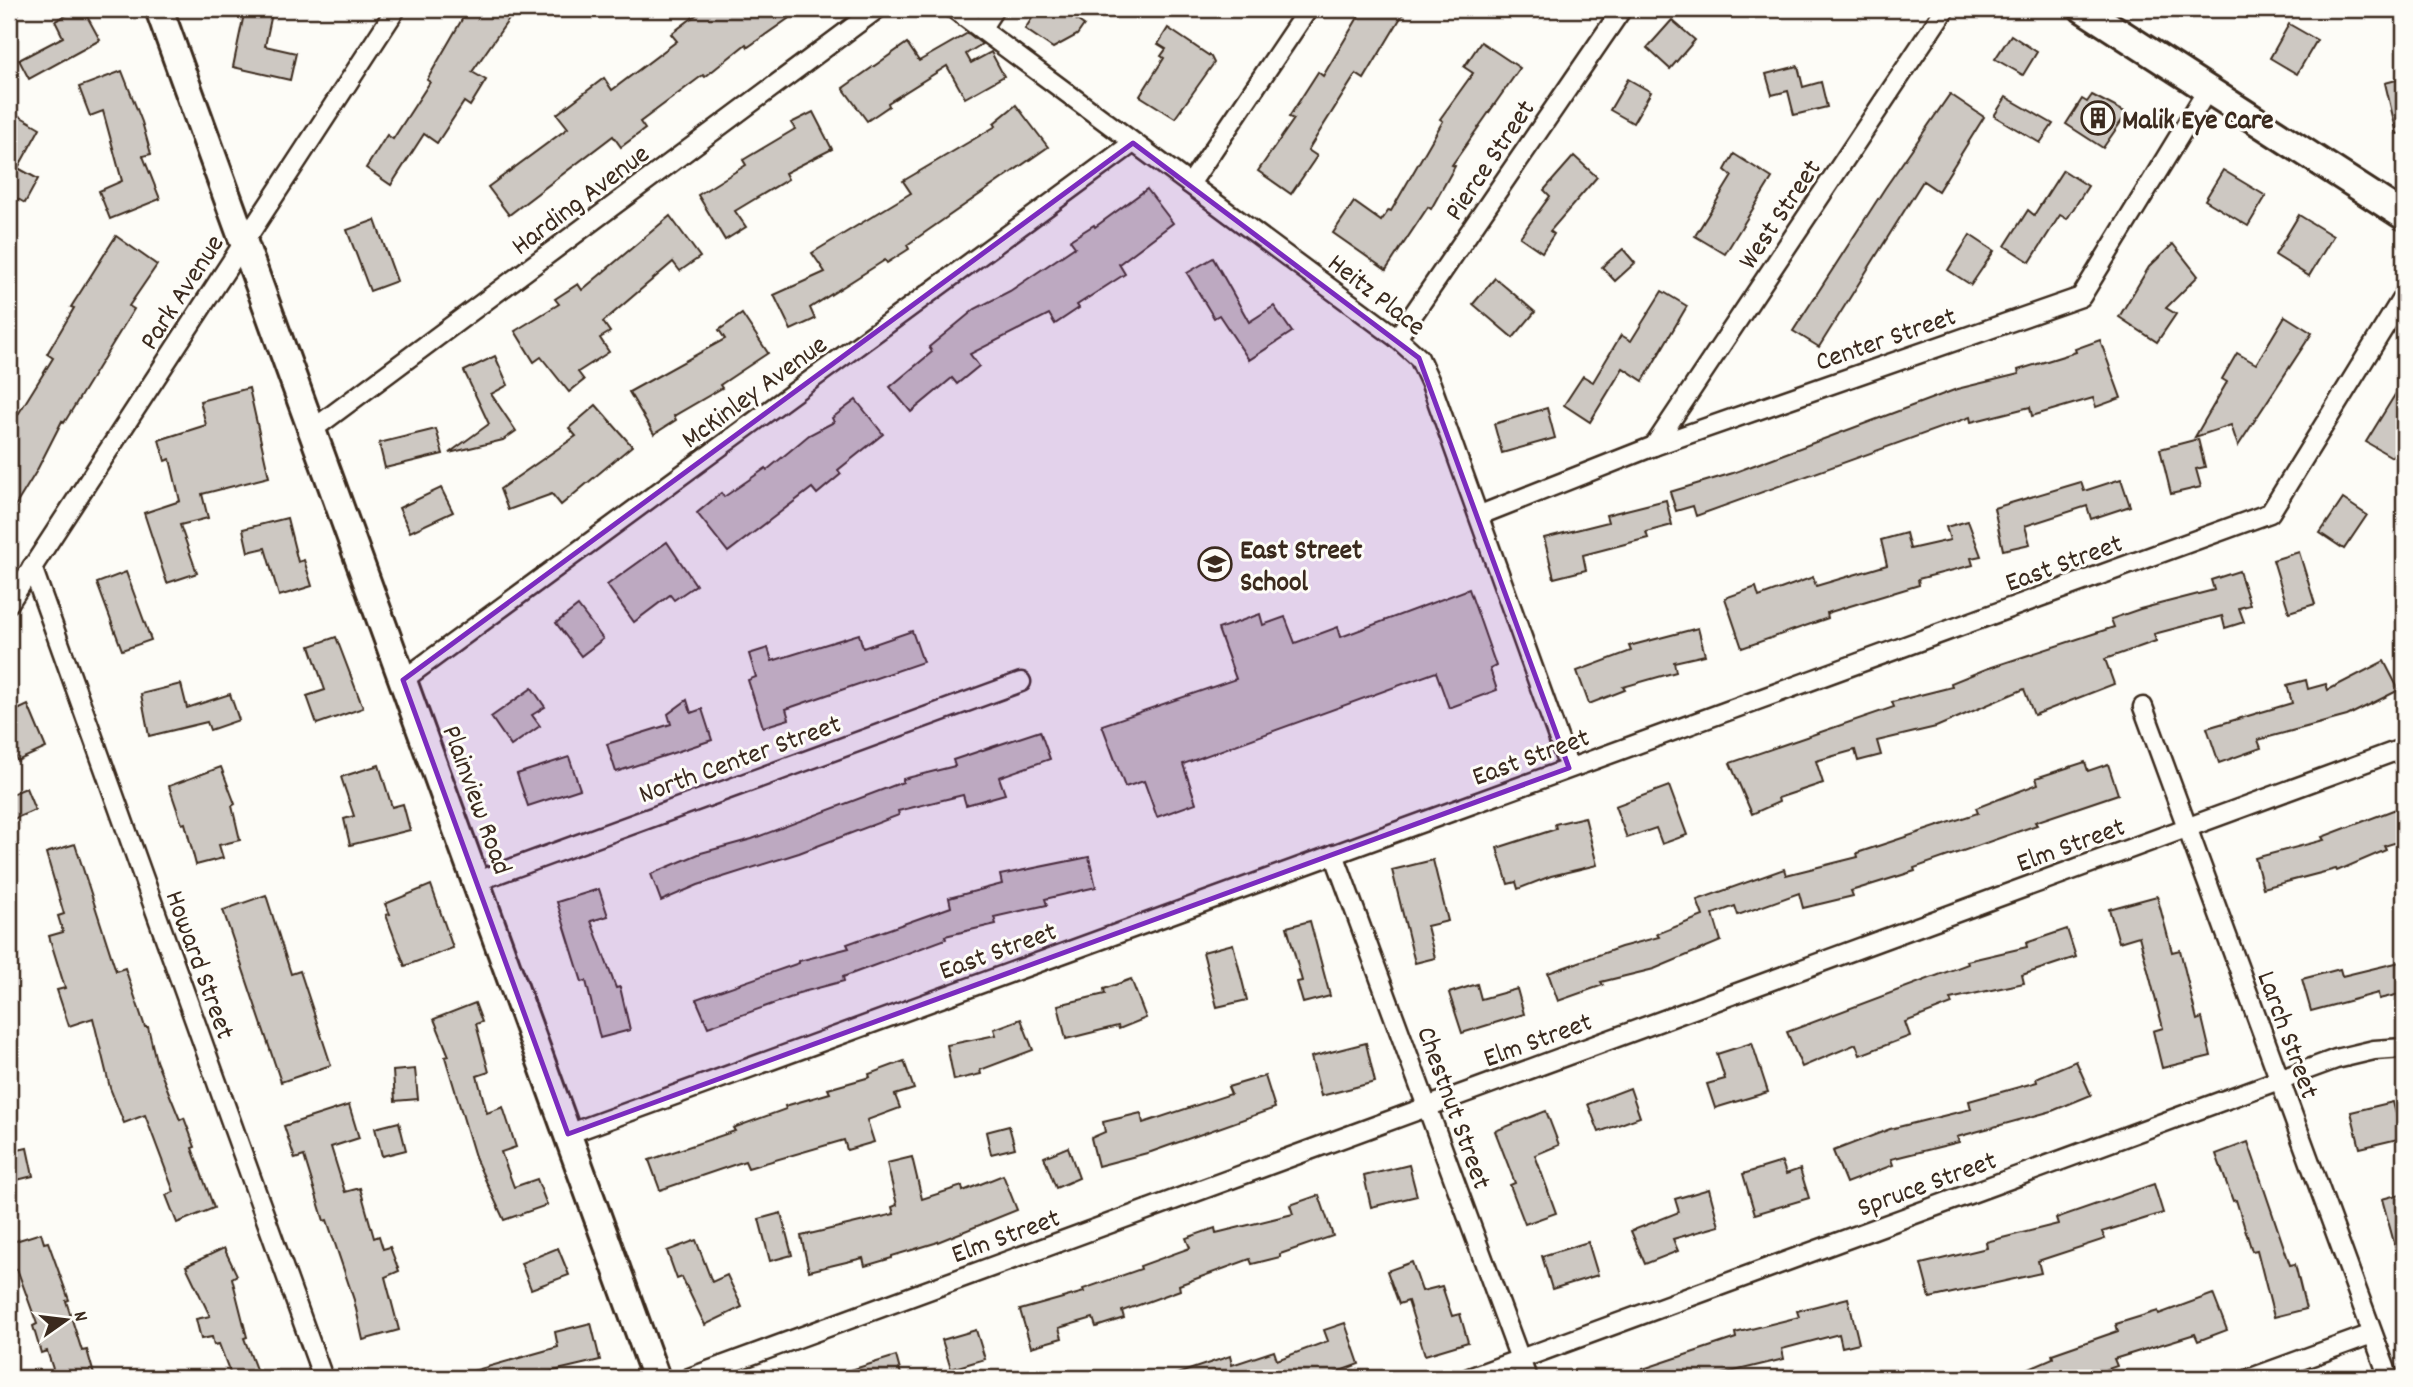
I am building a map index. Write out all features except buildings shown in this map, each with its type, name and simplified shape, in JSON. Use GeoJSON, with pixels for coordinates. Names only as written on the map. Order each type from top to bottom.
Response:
{"type":"FeatureCollection","features":[{"type":"Feature","properties":{"kind":"main road","name":"Plainview Road"},"geometry":{"type":"LineString","coordinates":[[159,9],[656,1378]]}},
{"type":"Feature","properties":{"kind":"main road"},"geometry":{"type":"LineString","coordinates":[[2083,9],[2403,212]]}},
{"type":"Feature","properties":{"kind":"street","name":"Park Avenue"},"geometry":{"type":"LineString","coordinates":[[9,603],[396,9]]}},
{"type":"Feature","properties":{"kind":"street","name":"Harding Avenue"},"geometry":{"type":"LineString","coordinates":[[312,430],[877,9]]}},
{"type":"Feature","properties":{"kind":"street","name":"Heitz Place"},"geometry":{"type":"LineString","coordinates":[[954,9],[1397,338],[1419,358],[1480,515],[1569,768]]}},
{"type":"Feature","properties":{"kind":"street"},"geometry":{"type":"LineString","coordinates":[[981,29],[994,9]]}},
{"type":"Feature","properties":{"kind":"street"},"geometry":{"type":"LineString","coordinates":[[1190,184],[1308,9]]}},
{"type":"Feature","properties":{"kind":"street","name":"Pierce Street"},"geometry":{"type":"LineString","coordinates":[[1397,338],[1622,9]]}},
{"type":"Feature","properties":{"kind":"street","name":"West Street"},"geometry":{"type":"LineString","coordinates":[[1654,446],[1945,9]]}},
{"type":"Feature","properties":{"kind":"street","name":"Center Street"},"geometry":{"type":"LineString","coordinates":[[1480,515],[1654,446],[2081,297],[2207,89]]}},
{"type":"Feature","properties":{"kind":"street","name":"McKinley Avenue"},"geometry":{"type":"LineString","coordinates":[[403,680],[1133,143]]}},
{"type":"Feature","properties":{"kind":"street","name":"East Street"},"geometry":{"type":"LineString","coordinates":[[568,1134],[2270,513],[2404,295]]}},
{"type":"Feature","properties":{"kind":"street","name":"Howard Street"},"geometry":{"type":"LineString","coordinates":[[32,567],[323,1378]]}},
{"type":"Feature","properties":{"kind":"street","name":"North Center Street"},"geometry":{"type":"LineString","coordinates":[[475,882],[1021,682]]}},
{"type":"Feature","properties":{"kind":"street","name":"Larch Street"},"geometry":{"type":"LineString","coordinates":[[2143,707],[2389,1378]]}},
{"type":"Feature","properties":{"kind":"street","name":"Elm Street"},"geometry":{"type":"LineString","coordinates":[[688,1378],[2404,748]]}},
{"type":"Feature","properties":{"kind":"street","name":"Chestnut Street"},"geometry":{"type":"LineString","coordinates":[[1334,854],[1527,1378]]}},
{"type":"Feature","properties":{"kind":"street","name":"Spruce Street"},"geometry":{"type":"LineString","coordinates":[[1469,1378],[2336,1059],[2374,1050],[2404,1048]]}},
{"type":"Feature","properties":{"kind":"street"},"geometry":{"type":"LineString","coordinates":[[2251,1378],[2372,1334]]}},
{"type":"Feature","properties":{"kind":"highlighted area"},"geometry":{"type":"Polygon","coordinates":[[[1133,143],[1419,358],[1569,768],[568,1134],[403,680],[1133,143]]]}},
{"type":"Feature","properties":{"kind":"place","name":"Malik Eye Care"},"geometry":{"type":"Point","coordinates":[2098,118]}},
{"type":"Feature","properties":{"kind":"place","name":"East Street School"},"geometry":{"type":"Point","coordinates":[1215,564]}}]}
